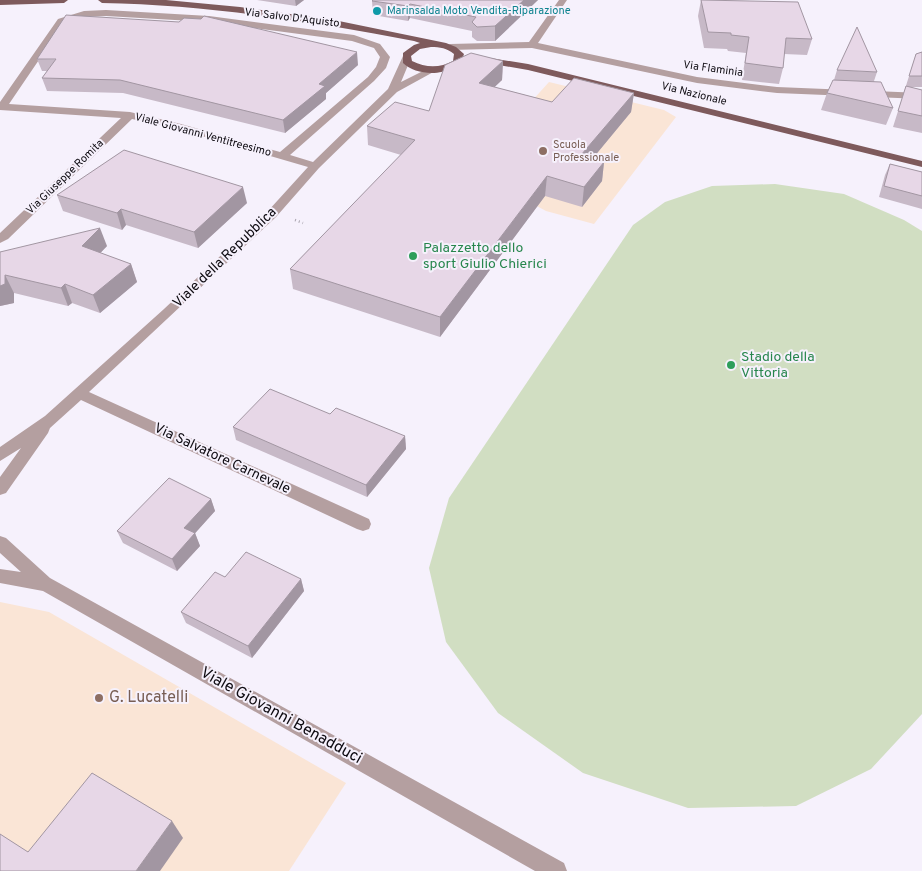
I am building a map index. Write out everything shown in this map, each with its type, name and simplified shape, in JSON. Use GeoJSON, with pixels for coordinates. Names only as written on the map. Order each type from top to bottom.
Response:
{"type":"FeatureCollection","features":[{"type":"Feature","properties":{"kind":"main road"},"geometry":{"type":"LineString","coordinates":[[0,2],[64,0]]}},
{"type":"Feature","properties":{"kind":"main road"},"geometry":{"type":"LineString","coordinates":[[102,0],[191,5],[322,21],[364,29],[416,39],[450,47],[464,61],[447,68],[432,70],[414,66],[407,55],[364,29]]}},
{"type":"Feature","properties":{"kind":"main road"},"geometry":{"type":"LineString","coordinates":[[407,55],[417,47],[431,44]]}},
{"type":"Feature","properties":{"kind":"main road","name":"Via Nazionale"},"geometry":{"type":"LineString","coordinates":[[464,61],[505,62],[528,67],[922,164]]}},
{"type":"Feature","properties":{"kind":"street"},"geometry":{"type":"LineString","coordinates":[[532,45],[563,0]]}},
{"type":"Feature","properties":{"kind":"street","name":"Via Salvo D'Aquisto"},"geometry":{"type":"LineString","coordinates":[[1,107],[61,21],[84,14],[106,13],[209,19],[354,38],[377,46],[385,57],[381,68],[376,74],[282,156]]}},
{"type":"Feature","properties":{"kind":"street","name":"Via Flaminia"},"geometry":{"type":"LineString","coordinates":[[450,47],[532,45],[697,80],[777,90],[922,96]]}},
{"type":"Feature","properties":{"kind":"street","name":"Via Flaminia"},"geometry":{"type":"LineString","coordinates":[[464,61],[504,46]]}},
{"type":"Feature","properties":{"kind":"street","name":"Viale della Repubblica"},"geometry":{"type":"LineString","coordinates":[[393,90],[407,55]]}},
{"type":"Feature","properties":{"kind":"street","name":"Viale della Repubblica"},"geometry":{"type":"LineString","coordinates":[[0,455],[50,420],[80,394],[272,214],[315,166],[393,90],[432,70]]}},
{"type":"Feature","properties":{"kind":"street","name":"Viale Giovanni Ventitreesimo"},"geometry":{"type":"LineString","coordinates":[[1,107],[130,115],[177,126],[315,166]]}},
{"type":"Feature","properties":{"kind":"street","name":"Via Giuseppe Romita"},"geometry":{"type":"LineString","coordinates":[[0,238],[130,115]]}},
{"type":"Feature","properties":{"kind":"street","name":"Via Salvatore Carnevale"},"geometry":{"type":"LineString","coordinates":[[80,394],[363,524]]}},
{"type":"Feature","properties":{"kind":"street","name":"Viale della Repubblica"},"geometry":{"type":"LineString","coordinates":[[0,489],[50,420]]}},
{"type":"Feature","properties":{"kind":"street"},"geometry":{"type":"LineString","coordinates":[[0,543],[46,584]]}},
{"type":"Feature","properties":{"kind":"street","name":"Viale Giovanni Benadduci"},"geometry":{"type":"LineString","coordinates":[[0,576],[46,584],[547,869]]}},
{"type":"Feature","properties":{"kind":"shaded area","name":"Scuola Professionale"},"geometry":{"type":"Polygon","coordinates":[[[549,82],[664,110],[676,117],[594,224],[546,211],[504,188],[521,113],[549,82]]]}},
{"type":"Feature","properties":{"kind":"shaded area","name":"G. Lucatelli"},"geometry":{"type":"Polygon","coordinates":[[[0,602],[49,612],[346,783],[289,871],[0,871],[0,602]]]}},
{"type":"Feature","properties":{"kind":"green space","name":"Stadio della Vittoria"},"geometry":{"type":"Polygon","coordinates":[[[775,184],[844,194],[904,220],[922,231],[922,714],[871,769],[796,806],[688,808],[583,773],[498,713],[446,642],[429,568],[449,498],[633,225],[665,202],[712,186],[775,184]]]}},
{"type":"Feature","properties":{"kind":"building"},"geometry":{"type":"Polygon","coordinates":[[[373,0],[524,0],[495,26],[477,27],[472,22],[476,17],[410,4],[408,6],[373,0]]]}},
{"type":"Feature","properties":{"kind":"building"},"geometry":{"type":"Polygon","coordinates":[[[701,0],[798,2],[812,39],[786,38],[783,68],[745,63],[749,37],[731,35],[731,33],[708,32],[701,0]]]}},
{"type":"Feature","properties":{"kind":"building"},"geometry":{"type":"Polygon","coordinates":[[[66,15],[179,22],[184,18],[201,19],[204,16],[357,52],[319,84],[325,86],[283,120],[120,80],[42,78],[56,59],[37,59],[66,15]]]}},
{"type":"Feature","properties":{"kind":"building"},"geometry":{"type":"Polygon","coordinates":[[[857,27],[877,72],[837,70],[857,27]]]}},
{"type":"Feature","properties":{"kind":"building"},"geometry":{"type":"Polygon","coordinates":[[[922,52],[922,76],[909,76],[916,54],[922,52]]]}},
{"type":"Feature","properties":{"kind":"building"},"geometry":{"type":"Polygon","coordinates":[[[471,53],[503,61],[479,83],[552,102],[574,78],[634,93],[581,155],[604,162],[584,187],[547,176],[440,317],[290,269],[415,140],[367,126],[395,102],[429,111],[445,65],[471,53]]]}},
{"type":"Feature","properties":{"kind":"building"},"geometry":{"type":"Polygon","coordinates":[[[833,80],[881,82],[893,108],[827,93],[833,80]]]}},
{"type":"Feature","properties":{"kind":"building"},"geometry":{"type":"Polygon","coordinates":[[[906,86],[922,90],[922,116],[898,111],[906,86]]]}},
{"type":"Feature","properties":{"kind":"building"},"geometry":{"type":"Polygon","coordinates":[[[124,150],[243,187],[194,232],[121,209],[117,213],[57,195],[124,150]]]}},
{"type":"Feature","properties":{"kind":"building"},"geometry":{"type":"Polygon","coordinates":[[[890,164],[922,172],[922,196],[884,186],[890,164]]]}},
{"type":"Feature","properties":{"kind":"building"},"geometry":{"type":"Polygon","coordinates":[[[100,228],[82,246],[131,264],[93,295],[65,284],[61,288],[5,275],[5,284],[0,286],[0,252],[100,228]]]}},
{"type":"Feature","properties":{"kind":"building"},"geometry":{"type":"Polygon","coordinates":[[[270,389],[330,414],[336,408],[405,436],[366,485],[233,427],[270,389]]]}},
{"type":"Feature","properties":{"kind":"building"},"geometry":{"type":"Polygon","coordinates":[[[169,478],[211,499],[184,528],[195,533],[172,559],[117,531],[169,478]]]}},
{"type":"Feature","properties":{"kind":"building"},"geometry":{"type":"Polygon","coordinates":[[[246,552],[301,579],[248,646],[181,612],[215,572],[225,577],[246,552]]]}},
{"type":"Feature","properties":{"kind":"building"},"geometry":{"type":"Polygon","coordinates":[[[92,773],[172,821],[136,871],[0,871],[0,834],[28,852],[92,773]]]}},
{"type":"Feature","properties":{"kind":"place","name":"Marinsalda Moto Vendita-Riparazione"},"geometry":{"type":"Point","coordinates":[377,11]}},
{"type":"Feature","properties":{"kind":"place","name":"Scuola Professionale"},"geometry":{"type":"Point","coordinates":[543,151]}},
{"type":"Feature","properties":{"kind":"place","name":"Palazzetto dello sport Giulio Chierici"},"geometry":{"type":"Point","coordinates":[413,256]}},
{"type":"Feature","properties":{"kind":"place","name":"Stadio della Vittoria"},"geometry":{"type":"Point","coordinates":[731,365]}},
{"type":"Feature","properties":{"kind":"place","name":"G. Lucatelli"},"geometry":{"type":"Point","coordinates":[99,698]}}]}
